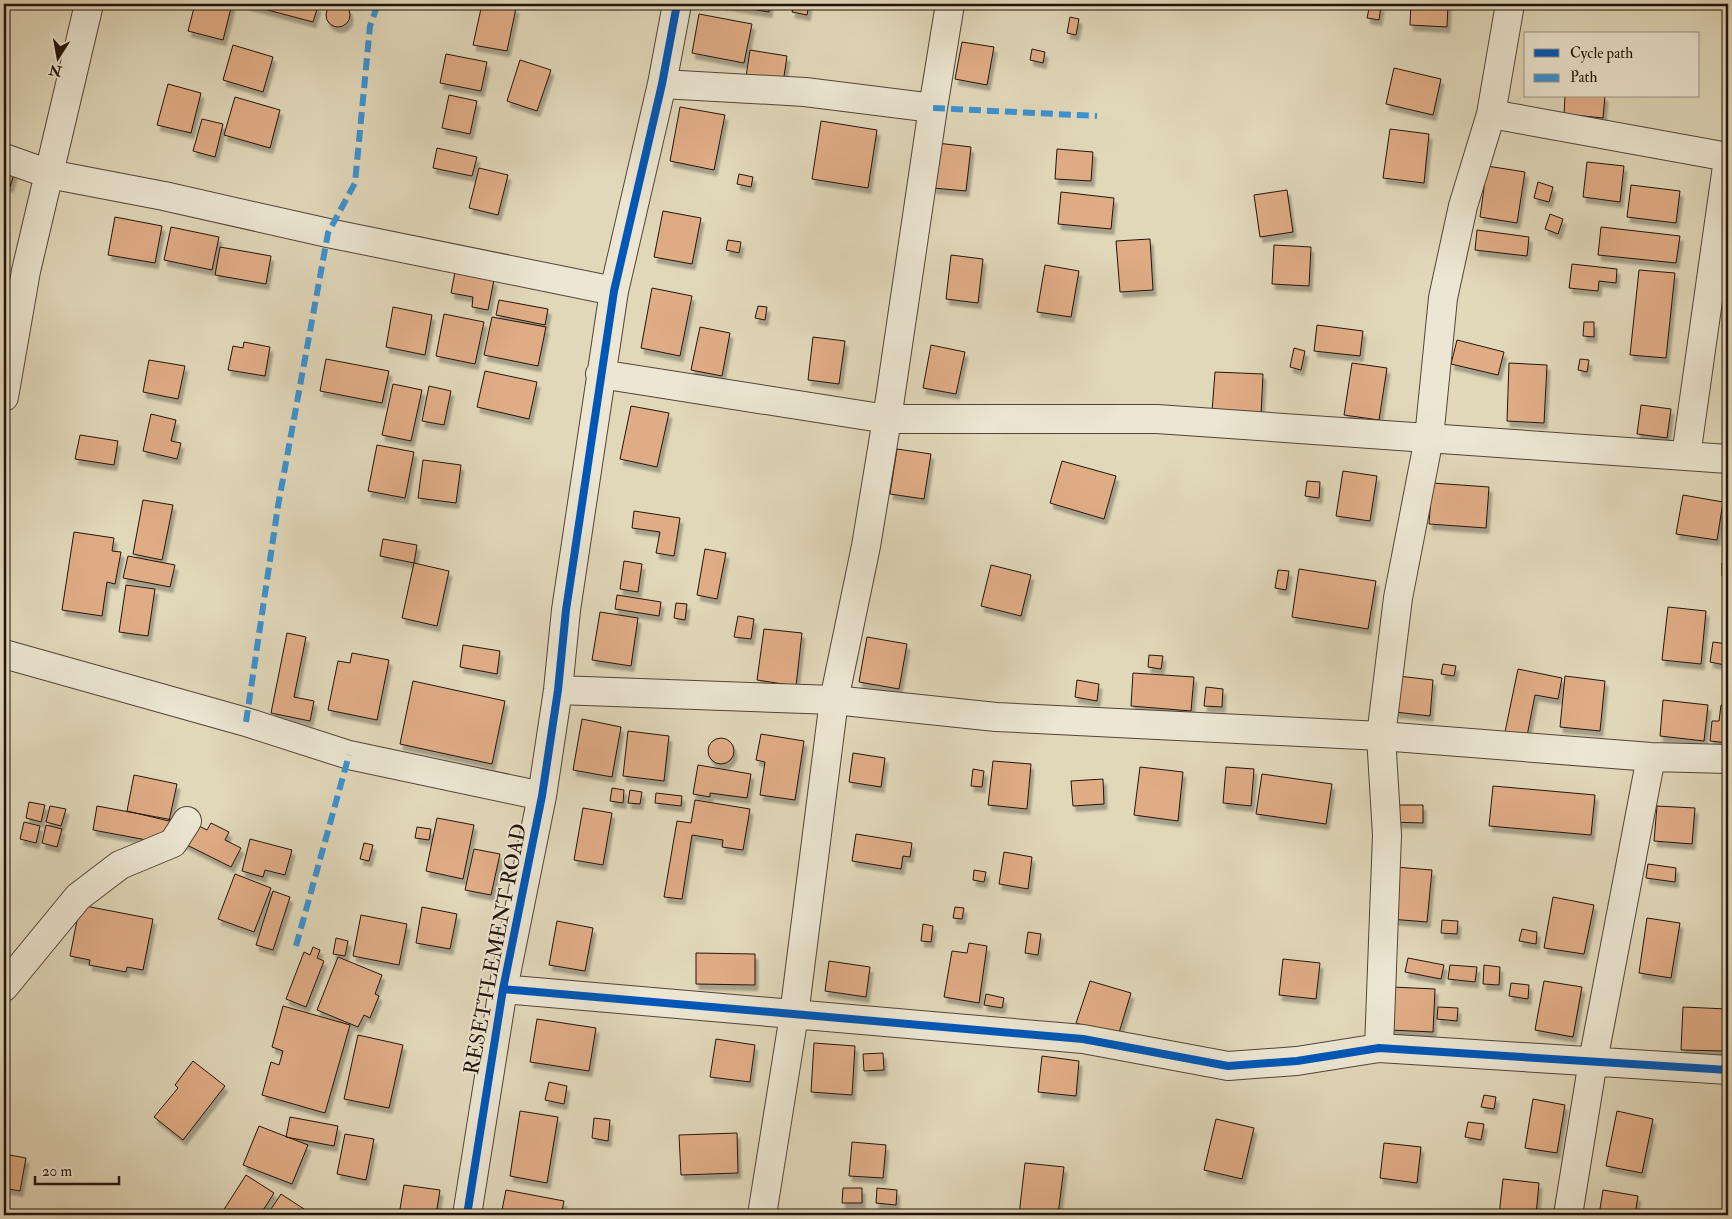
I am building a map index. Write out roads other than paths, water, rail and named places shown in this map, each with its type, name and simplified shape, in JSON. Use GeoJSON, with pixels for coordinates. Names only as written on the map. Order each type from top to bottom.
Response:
{"type":"FeatureCollection","features":[{"type":"Feature","properties":{"kind":"street"},"geometry":{"type":"LineString","coordinates":[[4,397],[26,271],[89,4]]}},
{"type":"Feature","properties":{"kind":"street","name":"RESETTLEMENT ROAD"},"geometry":{"type":"LineString","coordinates":[[467,1215],[503,989],[542,796],[558,690],[566,610],[614,291],[662,84],[677,4]]}},
{"type":"Feature","properties":{"kind":"street"},"geometry":{"type":"LineString","coordinates":[[762,1215],[794,1015],[834,700],[866,546],[950,4]]}},
{"type":"Feature","properties":{"kind":"street"},"geometry":{"type":"LineString","coordinates":[[1379,1048],[1387,835],[1382,736],[1398,598],[1429,438],[1443,298],[1463,206],[1491,114],[1510,4]]}},
{"type":"Feature","properties":{"kind":"street"},"geometry":{"type":"LineString","coordinates":[[662,84],[805,92],[933,108]]}},
{"type":"Feature","properties":{"kind":"street"},"geometry":{"type":"LineString","coordinates":[[1491,114],[1728,158],[1686,456]]}},
{"type":"Feature","properties":{"kind":"street"},"geometry":{"type":"LineString","coordinates":[[4,158],[49,174],[164,196],[328,233],[614,291]]}},
{"type":"Feature","properties":{"kind":"street"},"geometry":{"type":"LineString","coordinates":[[600,374],[887,418],[1157,419],[1728,459]]}},
{"type":"Feature","properties":{"kind":"street"},"geometry":{"type":"LineString","coordinates":[[4,654],[246,722],[349,755],[542,796]]}},
{"type":"Feature","properties":{"kind":"street"},"geometry":{"type":"LineString","coordinates":[[558,690],[834,700],[996,717],[1382,736],[1651,757],[1728,759]]}},
{"type":"Feature","properties":{"kind":"street"},"geometry":{"type":"LineString","coordinates":[[1568,1215],[1593,1061],[1651,757]]}},
{"type":"Feature","properties":{"kind":"street"},"geometry":{"type":"LineString","coordinates":[[4,987],[78,897],[120,865],[173,843],[187,821]]}},
{"type":"Feature","properties":{"kind":"street"},"geometry":{"type":"LineString","coordinates":[[503,989],[1083,1039],[1228,1066],[1297,1061],[1379,1048],[1728,1070]]}}]}
